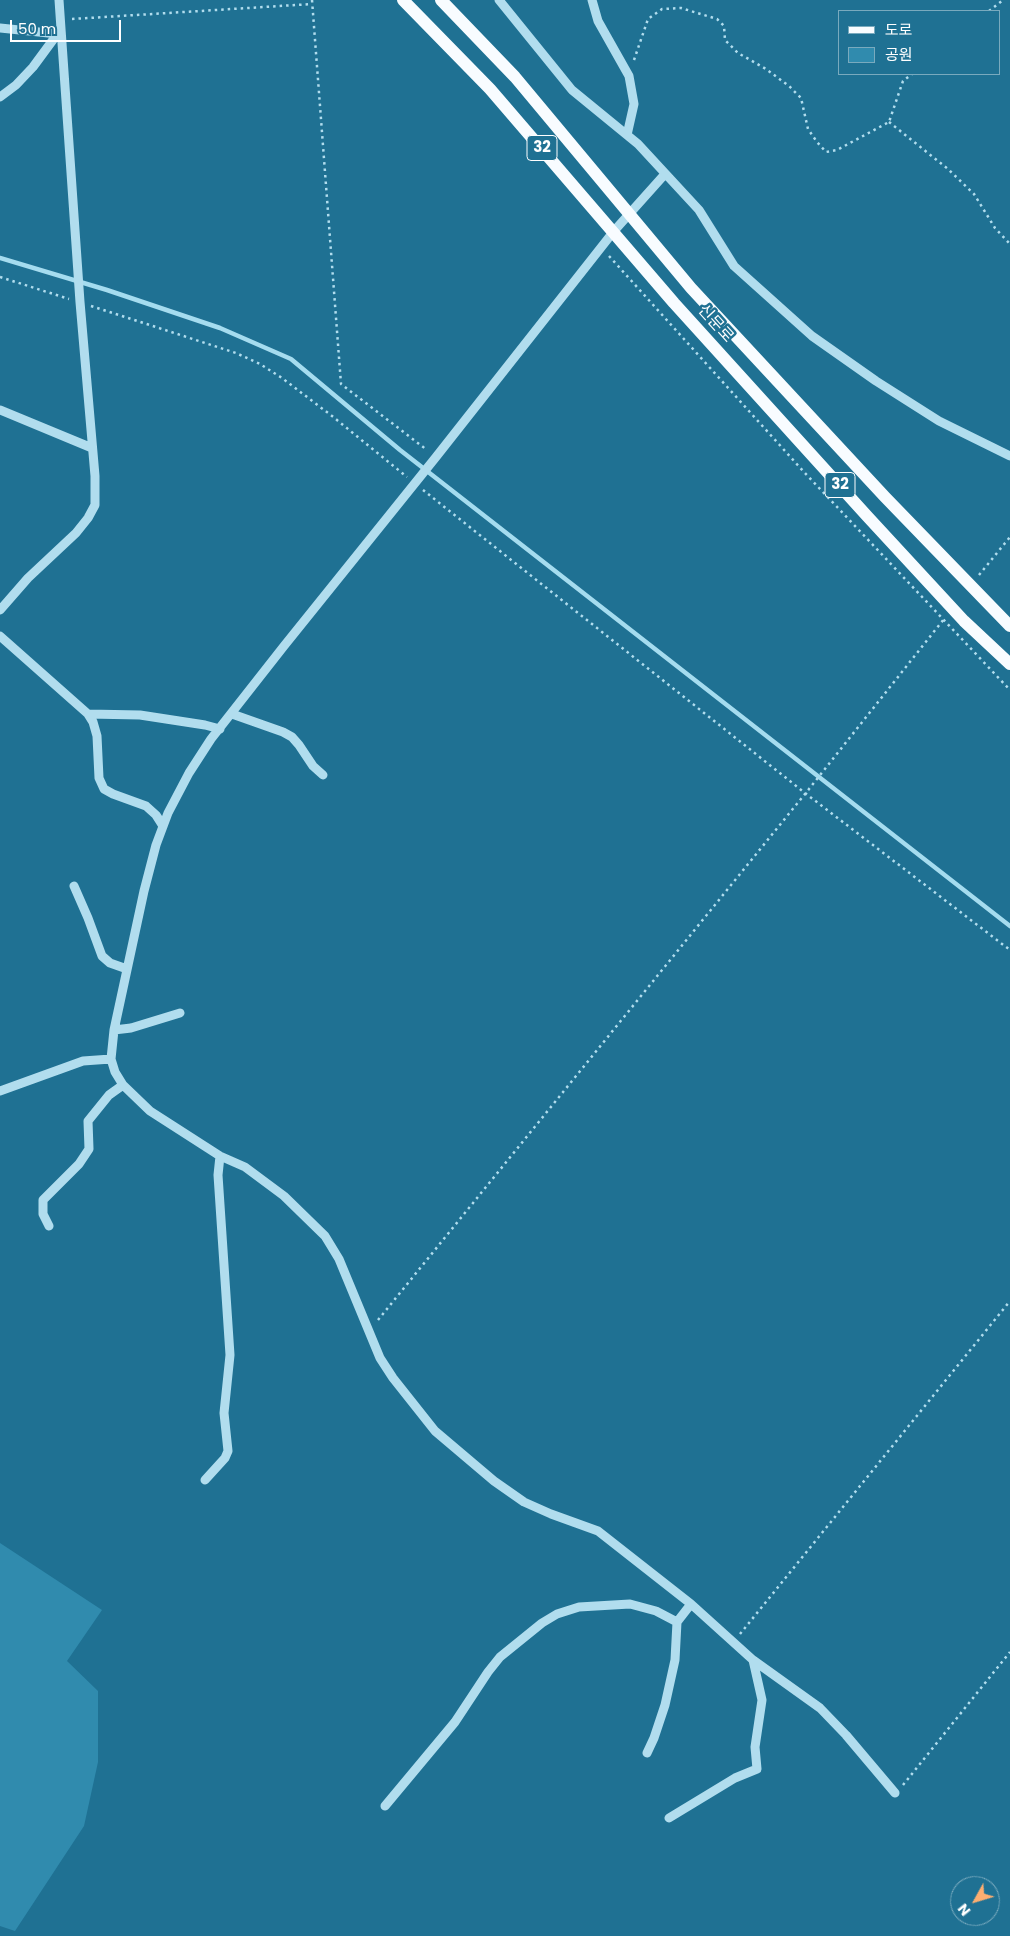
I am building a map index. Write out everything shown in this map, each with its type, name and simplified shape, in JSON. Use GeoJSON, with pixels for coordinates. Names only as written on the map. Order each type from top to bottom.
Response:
{"type":"FeatureCollection","features":[{"type":"Feature","properties":{"kind":"main road","name":"신문로"},"geometry":{"type":"LineString","coordinates":[[403,0],[490,89],[674,303],[964,621],[1010,664]]}},
{"type":"Feature","properties":{"kind":"main road","name":"신문로"},"geometry":{"type":"LineString","coordinates":[[441,0],[515,77],[691,288],[885,497],[1010,626]]}},
{"type":"Feature","properties":{"kind":"street"},"geometry":{"type":"LineString","coordinates":[[0,610],[28,578],[76,533],[88,518],[95,505],[96,494],[80,302],[59,0]]}},
{"type":"Feature","properties":{"kind":"street"},"geometry":{"type":"LineString","coordinates":[[499,0],[572,90],[638,144],[699,210],[734,266],[812,336],[939,420],[1010,456]]}},
{"type":"Feature","properties":{"kind":"street"},"geometry":{"type":"LineString","coordinates":[[592,0],[598,21],[629,76],[634,104],[627,135]]}},
{"type":"Feature","properties":{"kind":"street"},"geometry":{"type":"LineString","coordinates":[[0,28],[60,27]]}},
{"type":"Feature","properties":{"kind":"street"},"geometry":{"type":"LineString","coordinates":[[0,97],[16,85],[34,67],[60,27]]}},
{"type":"Feature","properties":{"kind":"street"},"geometry":{"type":"LineString","coordinates":[[665,174],[614,231],[434,460],[284,646],[210,740],[189,773],[163,826],[156,845],[144,891],[114,1030],[111,1059],[115,1072],[123,1085],[150,1111],[220,1156],[245,1167],[284,1196],[325,1236],[339,1259],[380,1358],[392,1378],[436,1431],[494,1481],[524,1502],[598,1531],[690,1604],[754,1660],[820,1708],[846,1734],[895,1793]]}},
{"type":"Feature","properties":{"kind":"street"},"geometry":{"type":"LineString","coordinates":[[0,410],[92,448]]}},
{"type":"Feature","properties":{"kind":"street"},"geometry":{"type":"LineString","coordinates":[[0,636],[88,714],[93,722],[97,736],[99,778],[104,789],[146,806],[156,815],[163,826]]}},
{"type":"Feature","properties":{"kind":"street"},"geometry":{"type":"LineString","coordinates":[[88,714],[140,715],[206,725],[220,729]]}},
{"type":"Feature","properties":{"kind":"street"},"geometry":{"type":"LineString","coordinates":[[232,714],[292,737],[313,766],[323,775]]}},
{"type":"Feature","properties":{"kind":"street"},"geometry":{"type":"LineString","coordinates":[[74,886],[102,956],[110,963],[127,969]]}},
{"type":"Feature","properties":{"kind":"street"},"geometry":{"type":"LineString","coordinates":[[114,1030],[130,1028],[180,1013]]}},
{"type":"Feature","properties":{"kind":"street"},"geometry":{"type":"LineString","coordinates":[[0,1091],[83,1061],[111,1059]]}},
{"type":"Feature","properties":{"kind":"street"},"geometry":{"type":"LineString","coordinates":[[49,1226],[43,1214],[44,1200],[79,1164],[89,1149],[88,1121],[109,1095],[123,1085]]}},
{"type":"Feature","properties":{"kind":"street"},"geometry":{"type":"LineString","coordinates":[[205,1480],[225,1458],[228,1444],[224,1413],[230,1355],[218,1175],[220,1156]]}},
{"type":"Feature","properties":{"kind":"street"},"geometry":{"type":"LineString","coordinates":[[385,1806],[455,1722],[500,1657],[556,1614],[578,1607],[630,1604],[656,1611],[677,1622]]}},
{"type":"Feature","properties":{"kind":"street"},"geometry":{"type":"LineString","coordinates":[[647,1753],[665,1705],[675,1660],[677,1622],[690,1604]]}},
{"type":"Feature","properties":{"kind":"street"},"geometry":{"type":"LineString","coordinates":[[669,1818],[735,1778],[757,1769],[755,1747],[762,1700],[754,1660]]}},
{"type":"Feature","properties":{"kind":"path"},"geometry":{"type":"LineString","coordinates":[[312,0],[341,384],[434,460]]}},
{"type":"Feature","properties":{"kind":"path"},"geometry":{"type":"LineString","coordinates":[[990,10],[1003,0]]}},
{"type":"Feature","properties":{"kind":"path"},"geometry":{"type":"LineString","coordinates":[[60,27],[312,4]]}},
{"type":"Feature","properties":{"kind":"path"},"geometry":{"type":"LineString","coordinates":[[629,76],[648,19],[662,8],[681,8],[717,19],[724,26],[725,40],[789,86],[800,98],[808,129],[826,152],[837,150],[889,122],[903,81],[911,75]]}},
{"type":"Feature","properties":{"kind":"path"},"geometry":{"type":"LineString","coordinates":[[889,122],[948,169],[974,194],[995,228],[1010,244]]}},
{"type":"Feature","properties":{"kind":"path"},"geometry":{"type":"LineString","coordinates":[[602,248],[804,472],[1010,690]]}},
{"type":"Feature","properties":{"kind":"path"},"geometry":{"type":"LineString","coordinates":[[0,276],[236,353],[260,364],[282,378],[417,480],[806,793],[1010,950]]}},
{"type":"Feature","properties":{"kind":"path"},"geometry":{"type":"LineString","coordinates":[[975,580],[1010,537]]}},
{"type":"Feature","properties":{"kind":"path"},"geometry":{"type":"LineString","coordinates":[[369,1331],[806,793],[944,619]]}},
{"type":"Feature","properties":{"kind":"path"},"geometry":{"type":"LineString","coordinates":[[733,1642],[1010,1302]]}},
{"type":"Feature","properties":{"kind":"path"},"geometry":{"type":"LineString","coordinates":[[895,1793],[911,1777],[1010,1652]]}},
{"type":"Feature","properties":{"kind":"green space"},"geometry":{"type":"Polygon","coordinates":[[[0,1543],[102,1610],[67,1661],[98,1691],[98,1762],[84,1826],[15,1931],[0,1926],[0,1543]]]}},
{"type":"Feature","properties":{"kind":"waterway"},"geometry":{"type":"LineString","coordinates":[[0,258],[107,290],[220,328],[291,359],[400,450],[1010,926]]}}]}
